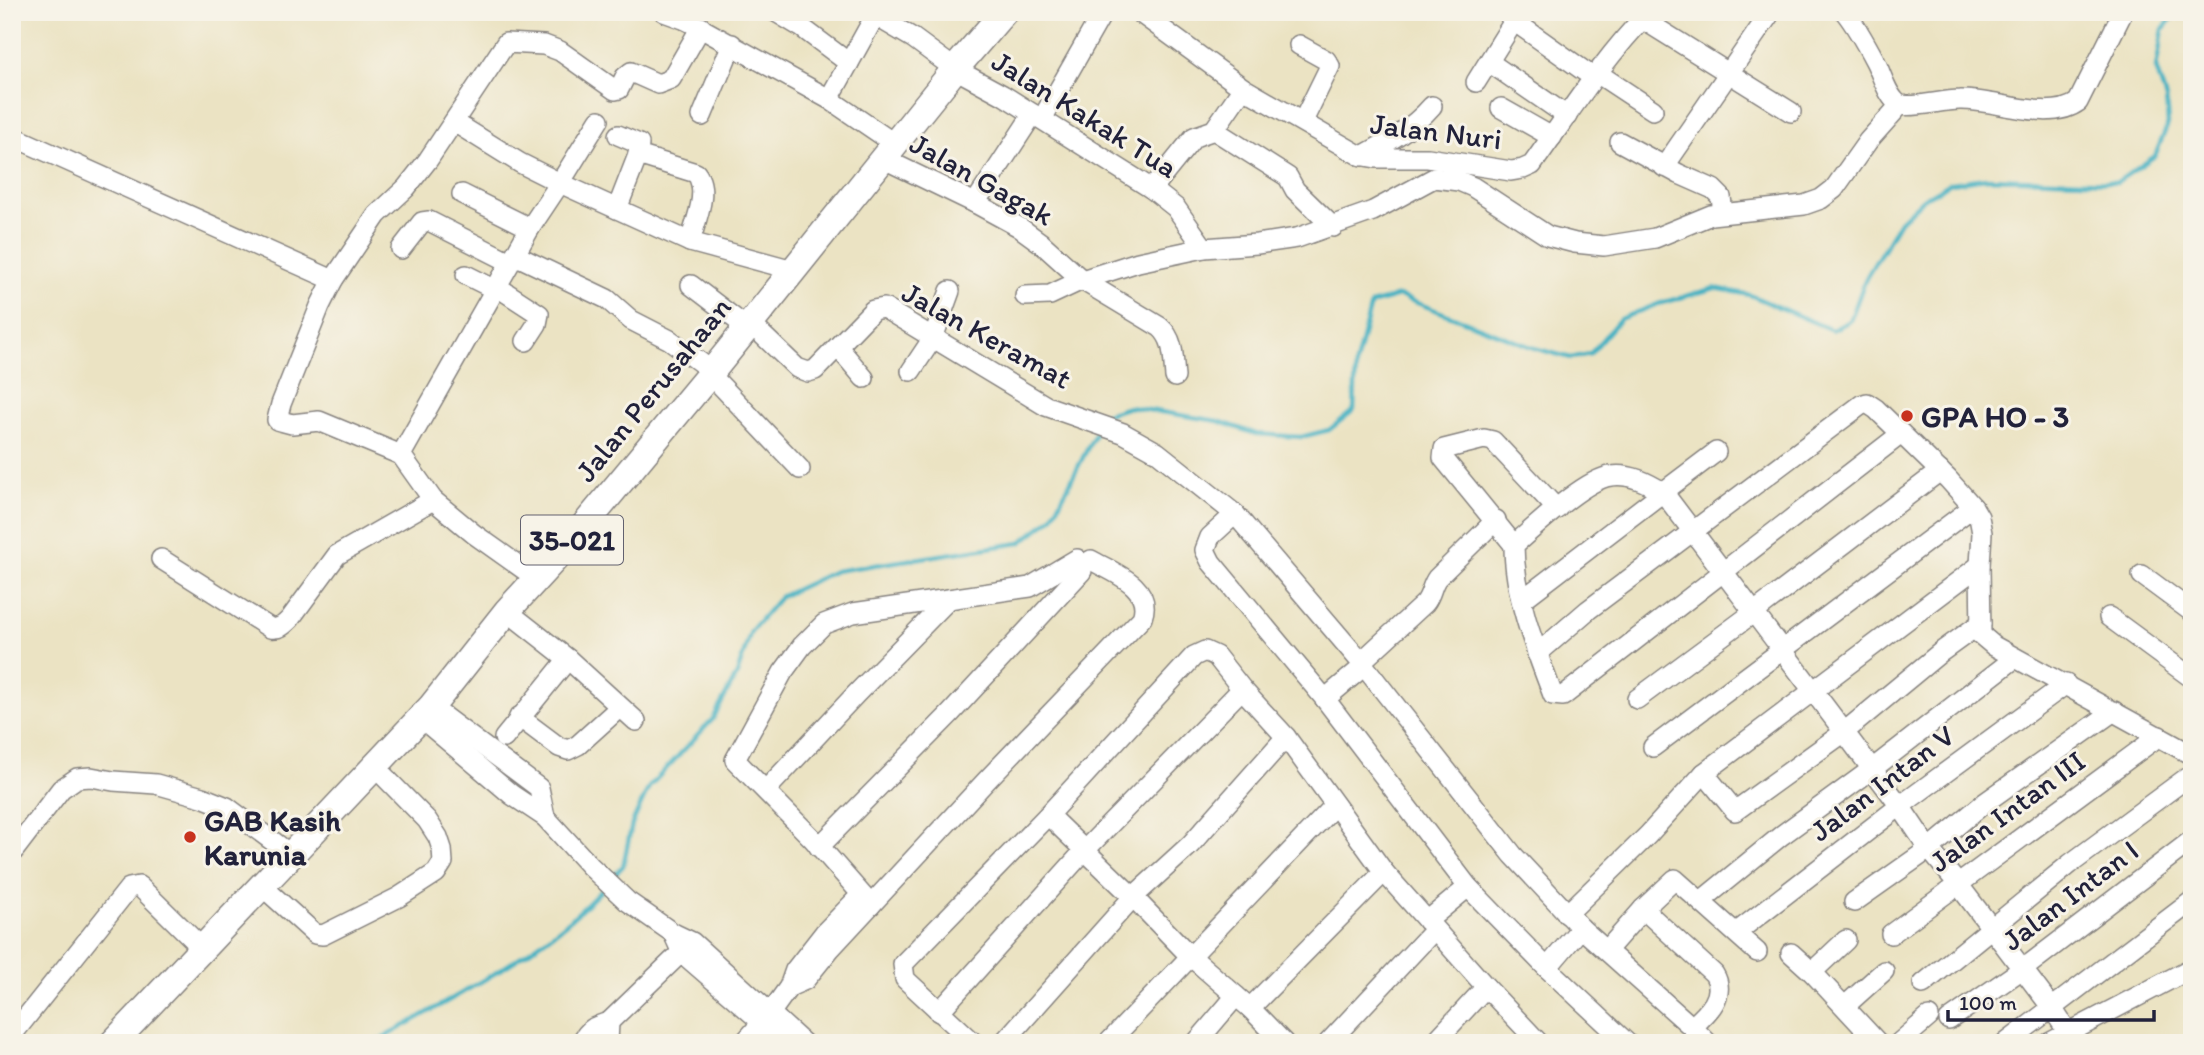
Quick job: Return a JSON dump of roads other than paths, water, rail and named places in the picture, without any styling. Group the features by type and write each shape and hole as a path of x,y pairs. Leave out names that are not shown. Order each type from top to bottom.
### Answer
{"main road":[{"name":"Jalan Perusahaan","path":"113,1043 426,713 507,611 573,539 711,372 1004,12"}],"street":[{"name":"Jalan Gagak","path":"664,12 691,18 829,99 889,152 1019,228 1041,243 1082,280 1166,332 1171,343 1175,377"},
{"path":"776,12 805,20 849,63"},
{"path":"975,203 1037,117 1103,12"},
{"name":"Jalan Nuri","path":"1139,12 1243,88 1362,156 1428,158 1459,173 1511,171 1532,165 1595,75 1645,16"},
{"path":"1664,167 1771,12"},
{"path":"1845,12 1894,101 1900,105 1959,100 1991,101 2035,110 2058,111 2078,102 2123,12"},
{"path":"829,99 872,14"},
{"name":"Jalan Kakak Tua","path":"872,14 913,38 955,69 1003,94 1152,188 1175,208 1204,248"},
{"path":"1645,16 1791,112"},
{"path":"1476,82 1511,17 1595,75 1653,110"},
{"path":"536,579 433,500 401,454 319,421 292,424 277,420 320,306 334,279 377,215 406,188 506,43 544,45 560,51 614,90 618,89 631,72 658,84 671,79 691,18"},
{"path":"702,116 732,44"},
{"path":"1299,45 1326,60 1330,66 1303,121"},
{"path":"1489,62 1567,116"},
{"path":"1152,188 1194,137 1214,130 1243,88"},
{"path":"1025,296 1050,295 1082,280 1138,262 1204,248 1283,241 1332,227 1373,211 1434,178 1459,173 1473,187 1548,236 1575,243 1604,246 1655,238 1723,209 1796,206 1821,199 1834,189 1868,141 1900,105"},
{"path":"1362,156 1400,135 1420,120 1432,106"},
{"path":"1501,108 1552,137"},
{"path":"401,454 495,287 599,120"},
{"path":"454,122 547,178 690,242 793,270"},
{"path":"1214,130 1288,177 1295,190 1332,227"},
{"path":"617,209 638,155 639,144 618,135"},
{"path":"12,136 334,279"},
{"path":"1620,142 1664,167 1713,189 1721,197 1723,209"},
{"path":"638,155 696,173 702,180 702,192 690,242"},
{"path":"462,194 530,228"},
{"path":"401,249 420,225 429,221 607,299 631,320 670,340 711,372 800,469"},
{"path":"466,275 495,287 539,314 537,324 526,341"},
{"path":"691,285 748,325"},
{"path":"911,371 933,338 950,291"},
{"name":"Jalan Keramat","path":"748,325 803,372 815,370 873,310 880,307 1046,406 1123,433 1157,453 1235,514 1362,664 1513,855 1574,921 1708,1043"},
{"path":"838,347 864,378"},
{"path":"1537,654 1588,610 1867,403 1940,471 1979,517 1982,533 1981,635 1994,646 2192,755"},
{"path":"1557,509 1493,440 1484,439 1444,449 1443,458 1514,545 1522,600 1537,654 1553,695 1563,696 1901,434"},
{"path":"1522,600 1716,452"},
{"path":"1637,699 1940,471"},
{"path":"1514,545 1592,482 1611,475 1633,478 1663,492 1900,806 1929,849 2052,1008 2071,1038"},
{"path":"161,559 225,601 276,629 290,619 337,555 433,500"},
{"path":"1653,747 1973,507"},
{"path":"1235,514 1209,537 1205,550 1207,555 1325,699 1468,887 1547,968 1627,1043"},
{"path":"1325,699 1425,603 1432,595 1433,584 1437,578 1496,520"},
{"path":"819,847 950,714 1083,563"},
{"path":"758,1028 789,986 806,980 821,950 866,900 1142,618 1144,604 1137,587 1083,563 1030,587 853,613 824,624 802,646 783,672 735,760 766,790 866,900"},
{"path":"1547,968 1574,921 1704,773 1980,565"},
{"path":"2142,575 2192,612"},
{"path":"766,790 949,599"},
{"path":"507,611 568,659 636,721"},
{"path":"2109,617 2191,676"},
{"path":"1704,773 1735,811 1843,733 1941,652 1981,623"},
{"path":"974,1043 905,979 903,964 1048,815 1198,653 1205,651 1216,656 1286,737 1384,872 1539,1043"},
{"path":"1702,901 1782,835 1871,770 2015,657"},
{"path":"504,738 568,659"},
{"name":"Jalan Intan V","path":"1737,932 1900,806 2066,684"},
{"path":"939,1012 1084,850 1242,689"},
{"path":"519,717 559,747 568,750 578,746 619,708"},
{"path":"1854,902 1929,849 1983,804 2114,711"},
{"path":"426,713 475,752 512,795 545,817 627,901 673,933 758,1028 781,1043"},
{"name":"Jalan Intan III","path":"1891,934 2159,736"},
{"path":"1003,1043 1133,897 1190,845 1286,737"},
{"path":"262,886 315,934 323,935 399,897 436,873 443,862 438,836 427,820 374,766"},
{"path":"1923,984 2070,864 2192,774"},
{"path":"12,853 61,789 77,778 91,777 156,784 202,797 227,807 290,854"},
{"path":"1108,1043 1189,955 1335,805"},
{"path":"1048,815 1189,955 1243,1002 1284,1043"},
{"name":"Jalan Intan I","path":"1949,1020 2022,970 2192,839"},
{"path":"1196,1043 1384,872"},
{"path":"1606,950 1675,879 1757,952"},
{"path":"12,1035 133,886 139,886 202,948"},
{"path":"1328,1043 1468,887"},
{"path":"2006,1043 2192,901"},
{"path":"1643,909 1714,974 1718,981 1719,995 1712,1007 1692,1027"},
{"path":"1812,972 1846,940"},
{"path":"582,1043 586,1032 609,1022 687,947"},
{"path":"1791,953 1878,1043"},
{"path":"2049,1043 2071,1038 2192,968"},
{"path":"1845,1006 1884,971"},
{"path":"1434,1043 1486,987"},
{"path":"1899,1043 1929,1017"},
{"path":"608,1043 609,1022"},
{"path":"758,1028 803,1043"}],"waterway":[{"path":"1102,421 1104,415 1129,407 1218,421 1256,434 1301,437 1329,430 1354,410 1356,363 1371,304 1399,296 1534,348 1571,358 1590,354 1620,319 1658,304 1715,288 1750,295 1832,330 1850,321 1866,278 1900,221 1923,199 1951,183 1986,178 2117,182 2155,156 2168,124 2166,99 2156,68 2163,29 2177,12"},
{"path":"612,877 623,866 632,824 649,787 713,719 737,674 751,631 780,597 835,571 1020,543 1052,518 1098,428"},
{"path":"374,1043 526,953 581,911 604,887"}],"place":[{"name":"GPA HO - 3","path":"1907,416"},
{"name":"GAB Kasih Karunia","path":"190,837"}]}
